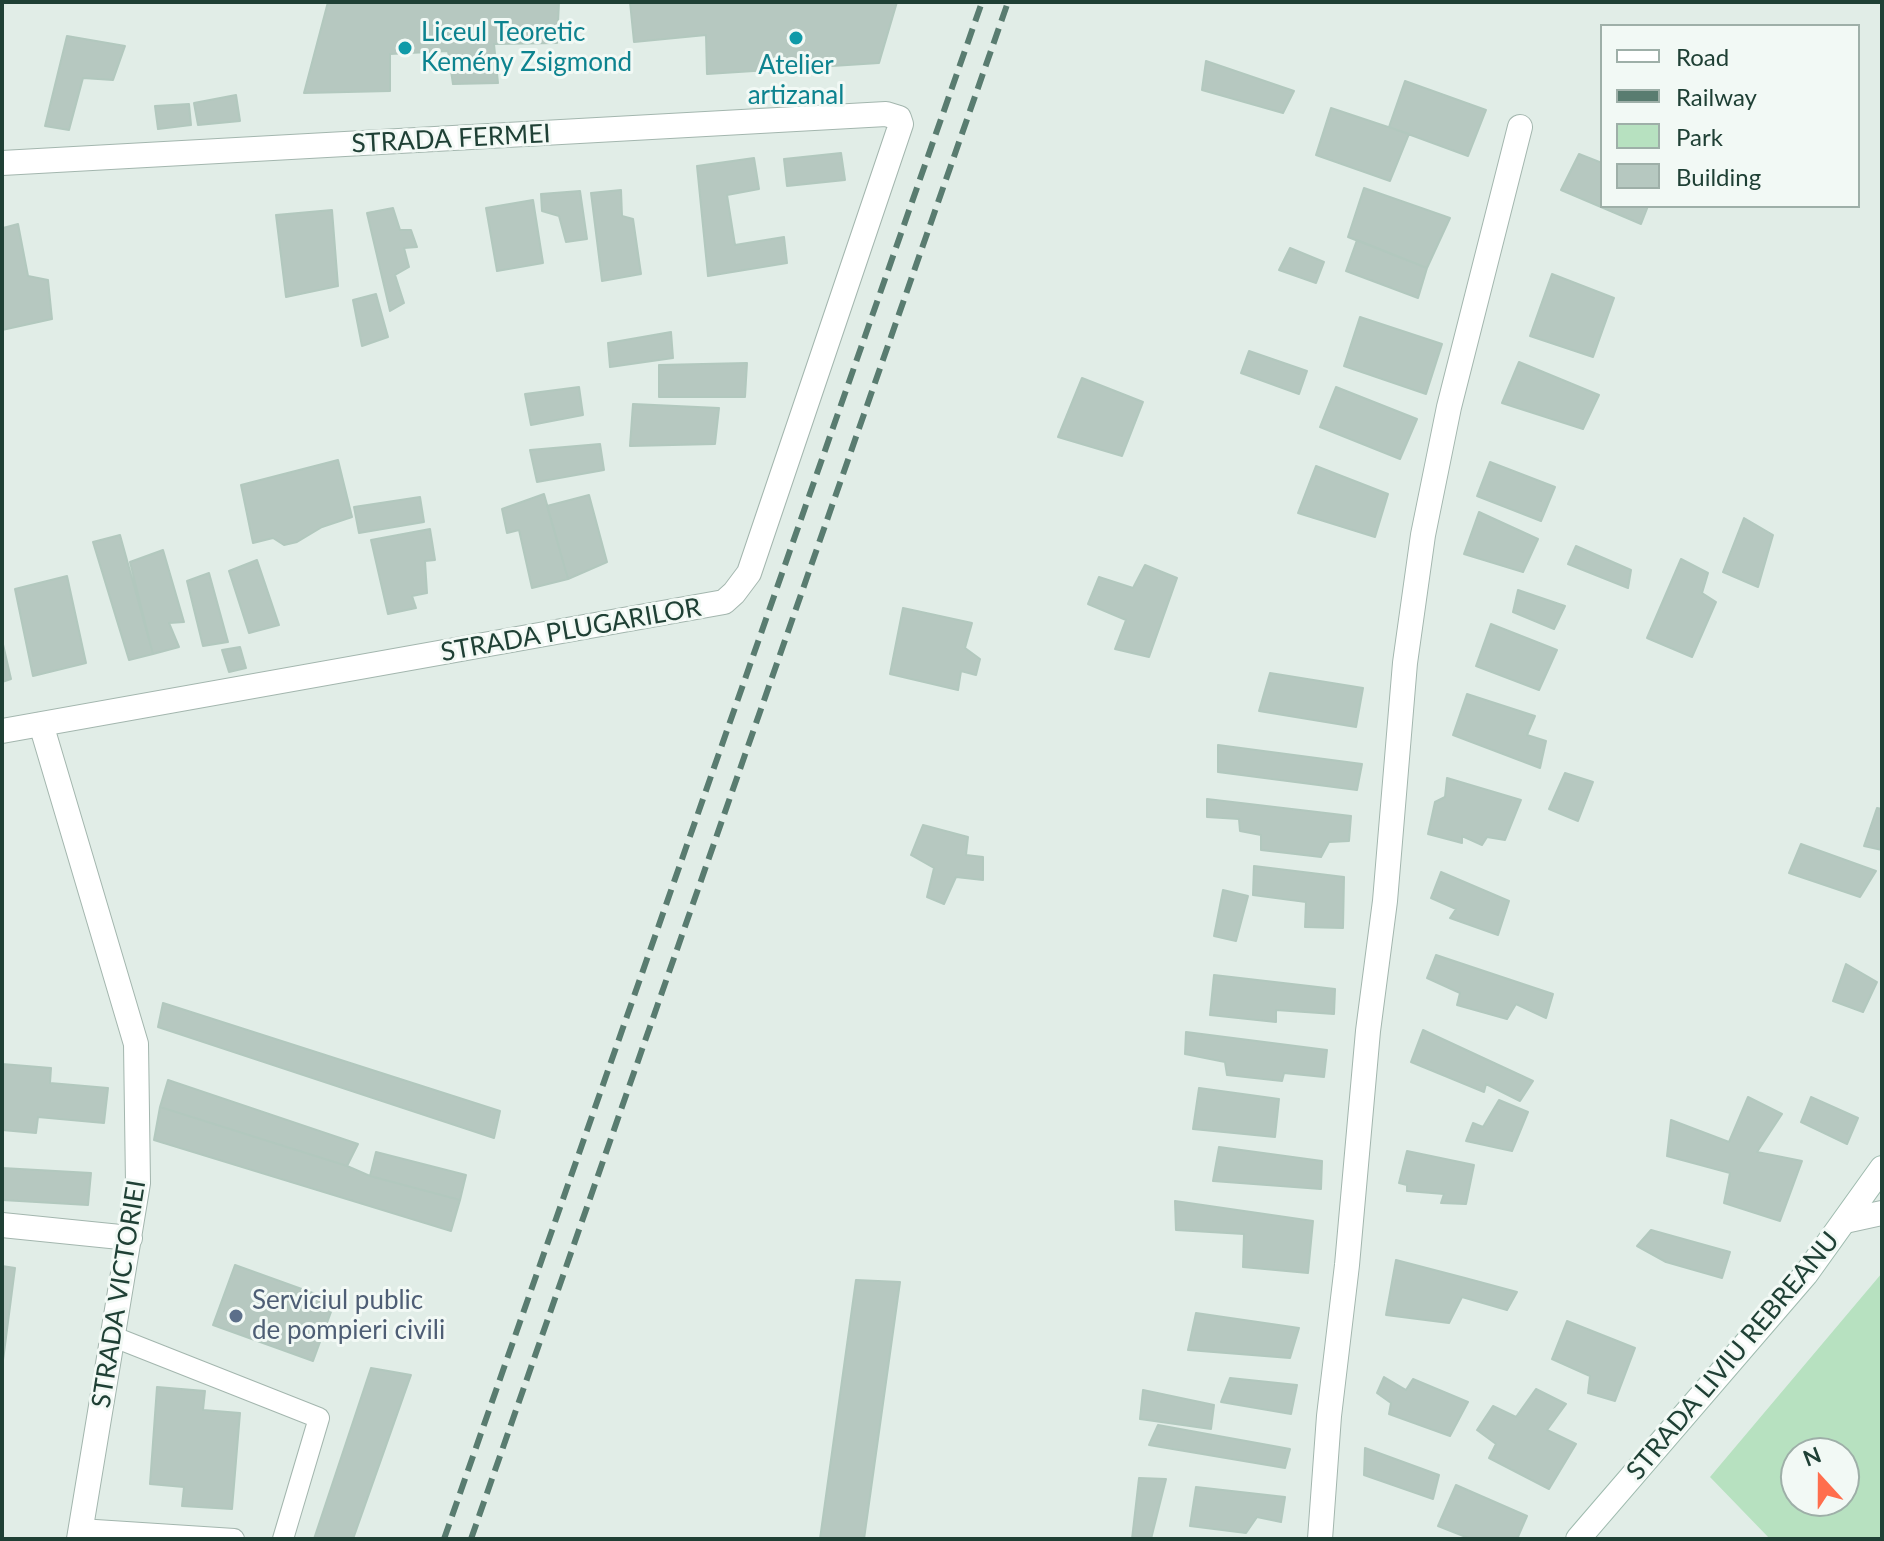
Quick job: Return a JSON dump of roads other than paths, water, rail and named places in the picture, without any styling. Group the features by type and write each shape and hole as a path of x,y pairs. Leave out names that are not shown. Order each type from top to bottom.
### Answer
{"street":[{"name":"STRADA FERMEI","path":"2,163 886,114 899,118"},
{"name":"STRADA PLUGARILOR","path":"2,731 724,602 749,573 899,130 899,118"},
{"path":"1320,1539 1329,1416 1347,1265 1368,1031 1385,901 1405,663 1417,577 1449,407 1520,127"},
{"name":"STRADA VICTORIEI","path":"41,724 136,1044 138,1183 80,1534"},
{"name":"STRADA LIVIU REBREANU","path":"1578,1539 1806,1274 1882,1168"},
{"path":"1845,1221 1882,1213"},
{"path":"2,1225 130,1238"}],"lane":[{"path":"114,1337 319,1418 283,1539"},
{"path":"80,1534 234,1539"}],"railway":[{"path":"444,1539 982,2"},
{"path":"471,1539 1008,2"}],"place":[{"name":"Atelier artizanal","path":"796,38"},
{"name":"Liceul Teoretic Kemény Zsigmond","path":"405,48"},
{"name":"Serviciul public de pompieri civili","path":"236,1316"}]}
